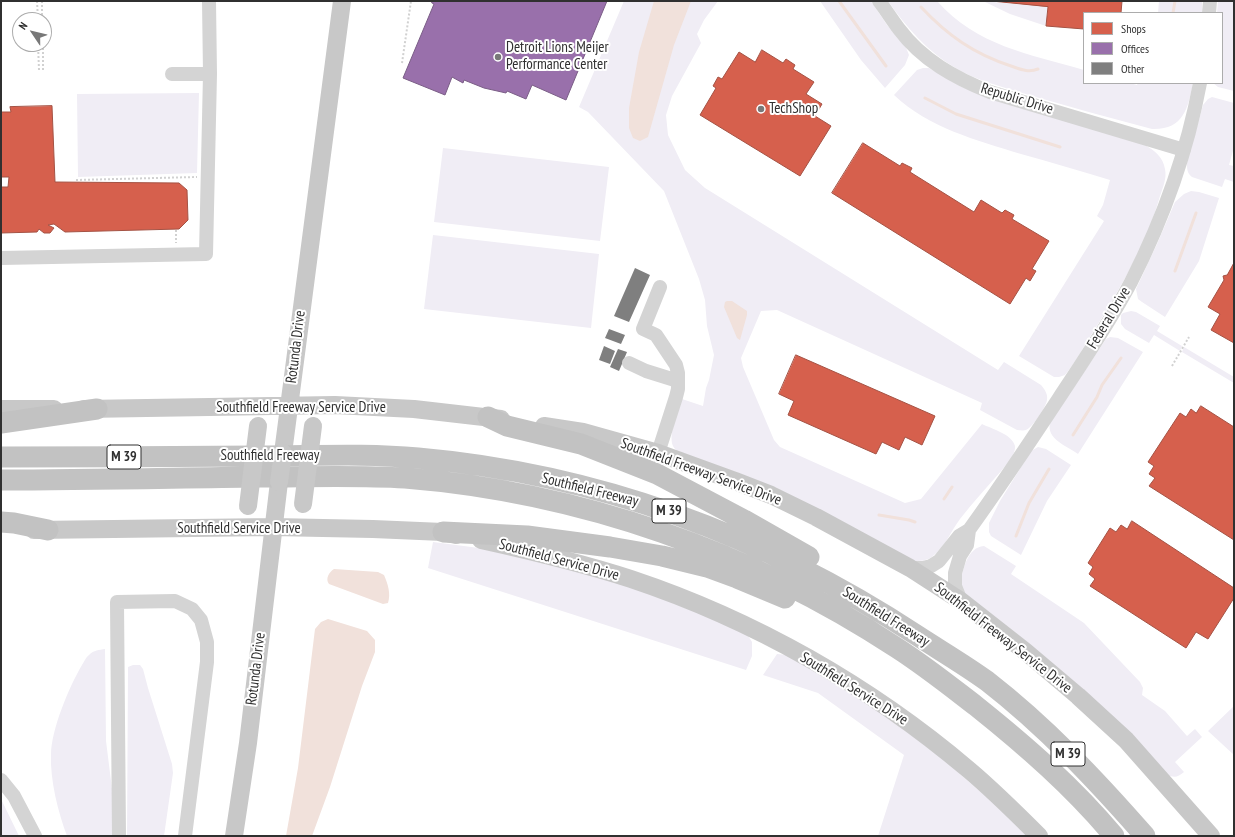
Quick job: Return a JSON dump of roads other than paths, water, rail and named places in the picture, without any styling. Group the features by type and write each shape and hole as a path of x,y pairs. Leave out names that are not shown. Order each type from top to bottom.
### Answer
{"highway":[{"path":"1,423 96,410"},
{"path":"488,417 507,426 581,444 645,469 690,491 895,607 930,631 984,679"},
{"name":"Southfield Freeway","path":"1,457 386,456 419,458 483,466 583,486 638,501 674,513 763,549 813,574 878,609 984,679 1026,714 1074,759 1112,798 1144,836"},
{"name":"Southfield Freeway","path":"1,480 377,477 442,482 525,495 633,522 666,533 753,567 848,617 900,649 1001,726 1040,758 1082,800 1114,836"},
{"path":"1,522 48,530"},
{"path":"443,532 528,536 561,540 662,556 706,568 759,587 802,606 853,634 909,668 941,680"},
{"path":"1040,758 1059,792 1100,836"}],"main road":[{"name":"Rotunda Drive","path":"234,836 248,743 275,509 342,1"},
{"name":"Southfield Freeway Service Drive","path":"1,409 96,410 239,407 288,414 335,405 414,409 488,417 583,432 658,453 771,495 816,517 910,568 961,601 1026,652 1126,740 1211,836"},
{"path":"327,528 313,521 306,514 303,504 313,426 325,410 335,405"},
{"path":"223,528 235,523 243,516 248,506 258,426 253,414 239,407"},
{"name":"Southfield Service Drive","path":"1,531 273,527 443,532 545,554 631,579 703,606 768,636 860,690 907,722 974,774 1003,800 1039,836"}],"street":[{"path":"1,258 206,254 210,74 209,1"},
{"name":"Republic Drive","path":"880,1 898,29 919,51 946,72 967,83 990,92 1184,150"},
{"path":"1209,12 1210,1"},
{"path":"172,74 210,74"},
{"name":"Federal Drive","path":"910,568 923,568 931,566 939,561 959,536 969,530 1017,462 1117,307 1146,250 1161,216 1184,150 1200,84"},
{"path":"658,453 676,397 678,381 676,365 656,334 644,328 660,287"},
{"path":"629,363 646,371 678,381"},
{"name":"Federal Drive","path":"961,601 955,586 955,573 960,556 967,545 969,530"},
{"path":"120,836 117,602 175,601 192,609 200,620 207,642 206,662 185,836"},
{"path":"1,780 14,796 36,836"}],"waterway":[{"path":"839,1 886,66"},
{"path":"1173,12 1175,1"},
{"path":"921,7 951,35 985,56 1027,71 1038,69"},
{"path":"925,98 956,114 1060,147"},
{"path":"1175,271 1196,213"},
{"path":"1073,435 1097,397 1102,385 1121,358"},
{"path":"1016,536 1029,503 1049,469"},
{"path":"944,499 952,487"},
{"path":"879,515 915,522"}],"place":[{"name":"Detroit Lions Meijer Performance Center","path":"498,57"},
{"name":"TechShop","path":"761,109"}]}
